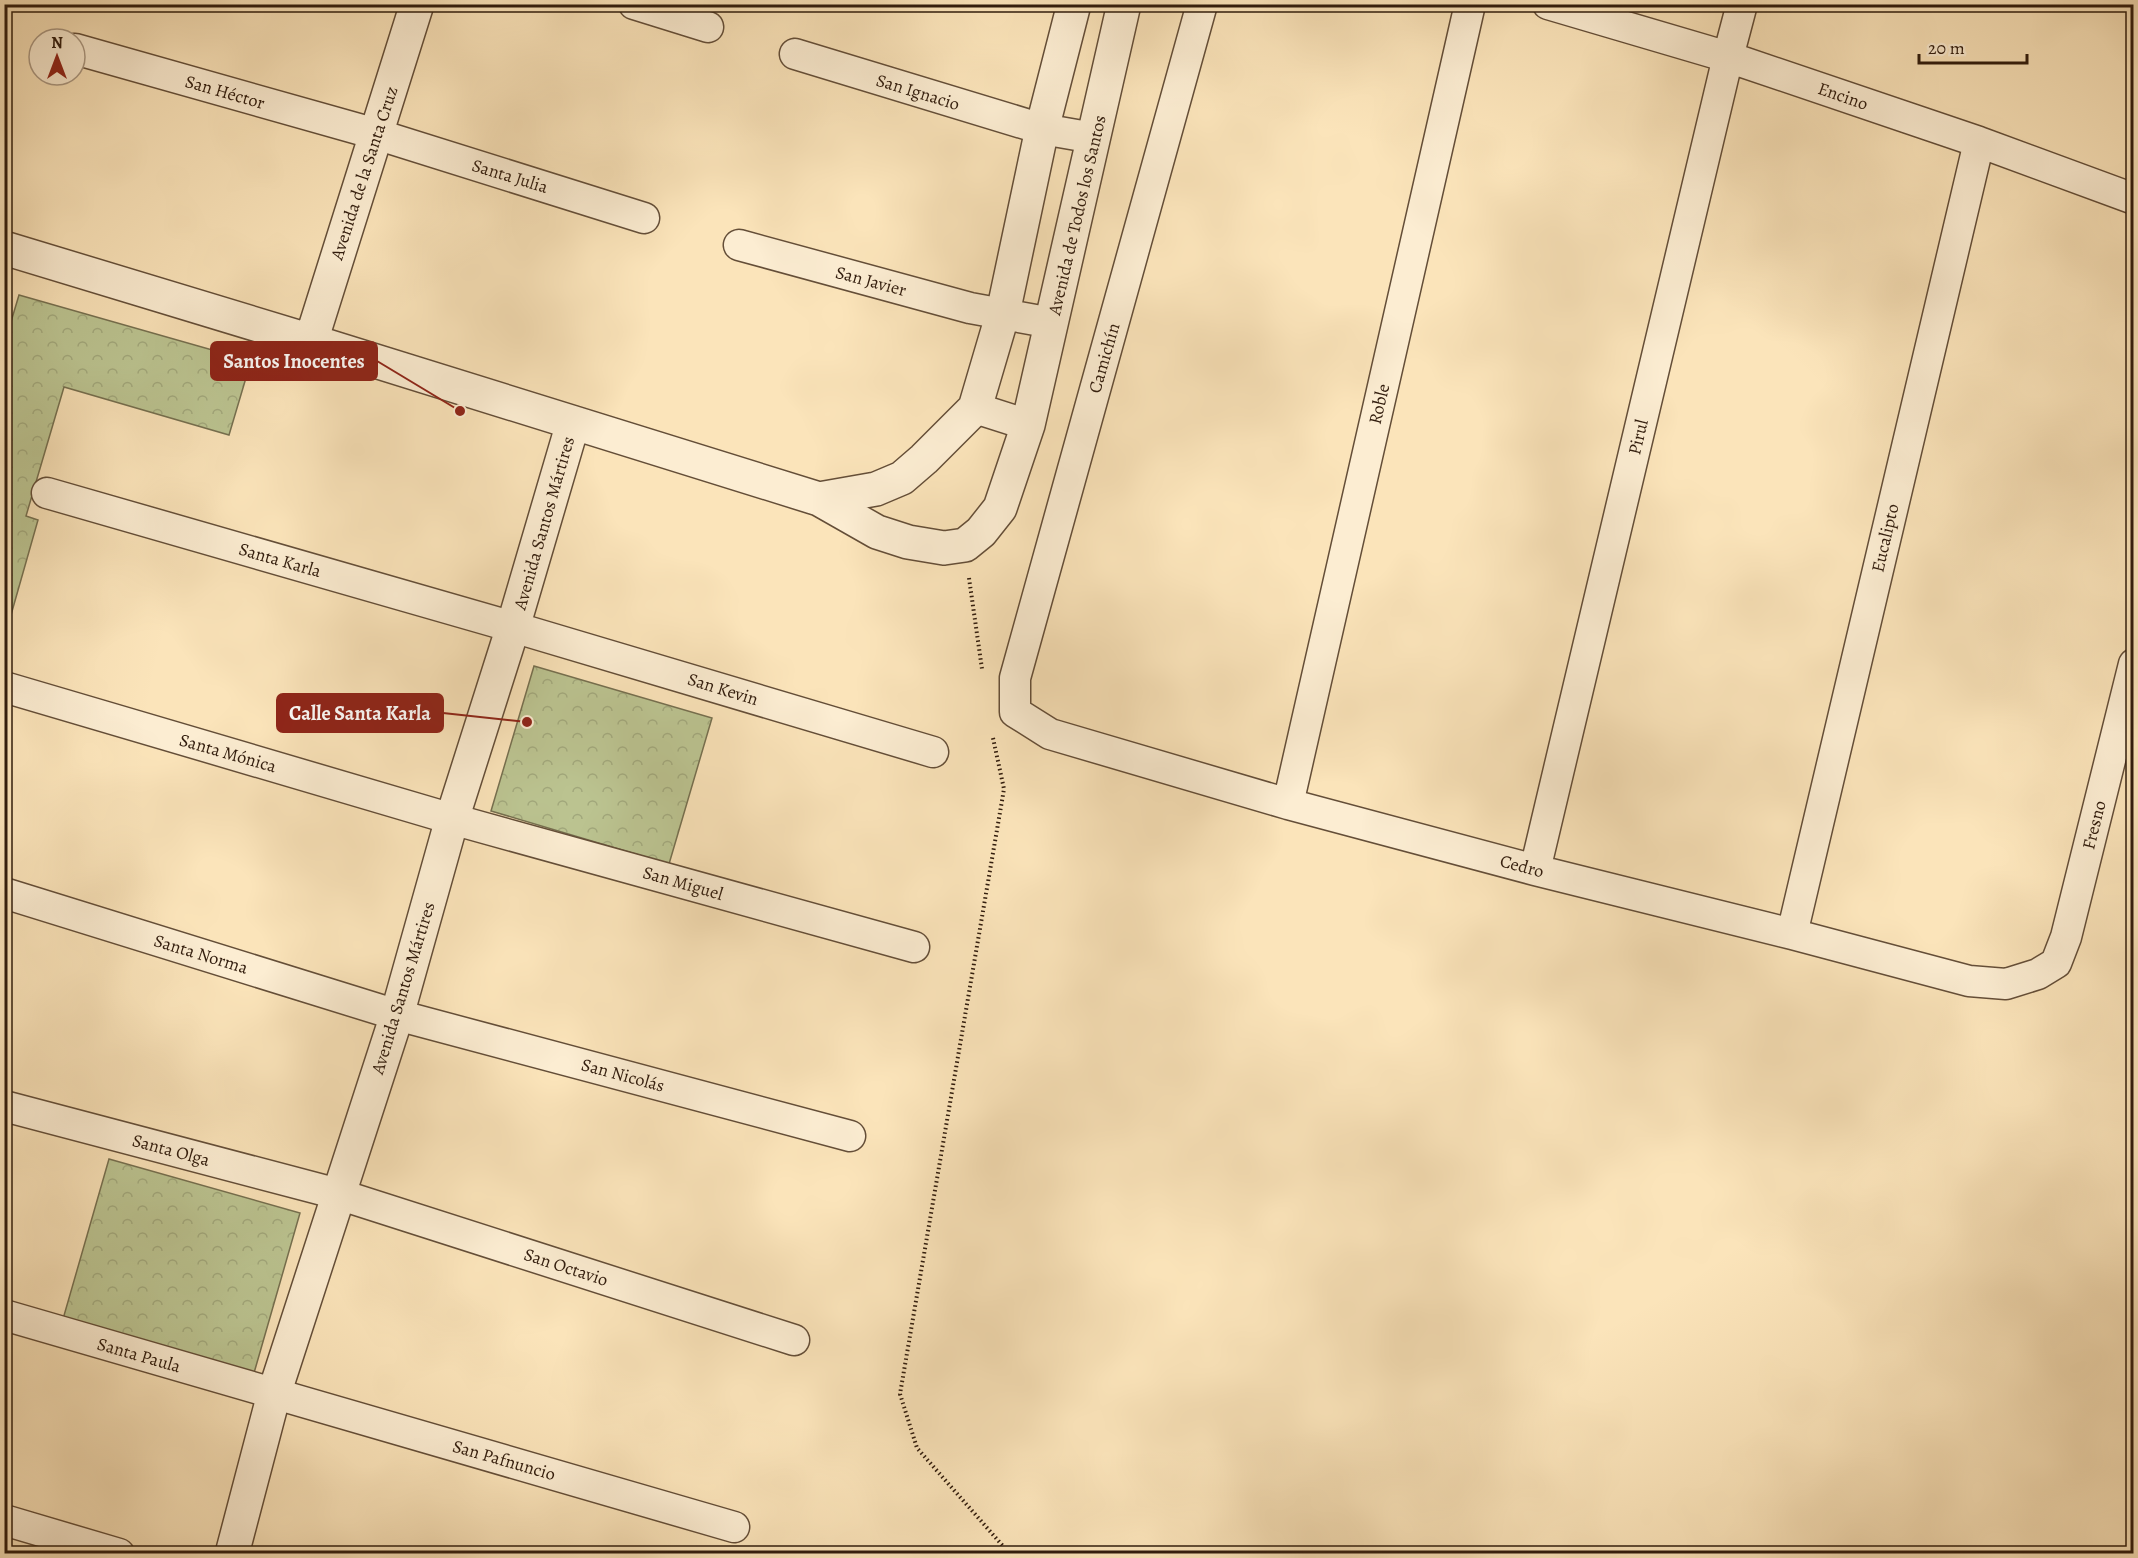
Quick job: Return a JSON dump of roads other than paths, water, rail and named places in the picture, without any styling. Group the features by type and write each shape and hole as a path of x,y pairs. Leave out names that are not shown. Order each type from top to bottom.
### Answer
{"street":[{"name":"Avenida de la Santa Cruz","path":"311,341 417,4"},
{"path":"634,4 708,27"},
{"path":"4,248 819,499 876,489 902,478 975,408 1003,313 1042,129 1074,4"},
{"name":"Avenida de Todos los Santos","path":"819,499 877,532 908,542 944,548 965,545 981,532 1000,508 1028,425 1124,4"},
{"name":"Camichín","path":"1015,712 1015,678 1202,4"},
{"name":"Roble","path":"1288,804 1470,4"},
{"name":"Encino","path":"1548,4 1728,57 1979,142 2133,199"},
{"name":"Pirul","path":"1535,870 1742,4"},
{"name":"San Héctor","path":"87,52 376,134"},
{"name":"San Ignacio","path":"795,54 1042,129 1094,138"},
{"name":"Santa Julia","path":"376,134 644,218"},
{"name":"Eucalipto","path":"1792,933 1979,142"},
{"name":"San Javier","path":"739,245 970,309 1052,323"},
{"path":"975,408 1028,425"},
{"name":"Avenida Santos Mártires","path":"232,1554 274,1394 397,1015 453,819 573,423"},
{"name":"Santa Karla","path":"47,493 513,627"},
{"name":"San Kevin","path":"513,627 933,752"},
{"name":"Fresno","path":"2037,974 2056,963 2066,936 2133,664"},
{"name":"Santa Mónica","path":"4,687 453,819"},
{"name":"Cedro","path":"1015,712 1050,734 1288,804 1535,870 1792,933 1969,981 2006,984 2037,974"},
{"name":"San Miguel","path":"453,819 914,947"},
{"name":"Santa Norma","path":"4,893 397,1015"},
{"name":"San Nicolás","path":"397,1015 850,1136"},
{"name":"Santa Olga","path":"4,1106 338,1194"},
{"name":"San Octavio","path":"338,1194 794,1340"},
{"name":"Santa Paula","path":"4,1315 274,1394"},
{"name":"San Pafnuncio","path":"274,1394 734,1527"},
{"path":"4,1520 119,1554"}],"place":[{"name":"Santos Inocentes","path":"460,411"},
{"name":"Calle Santa Karla","path":"527,722"}]}
